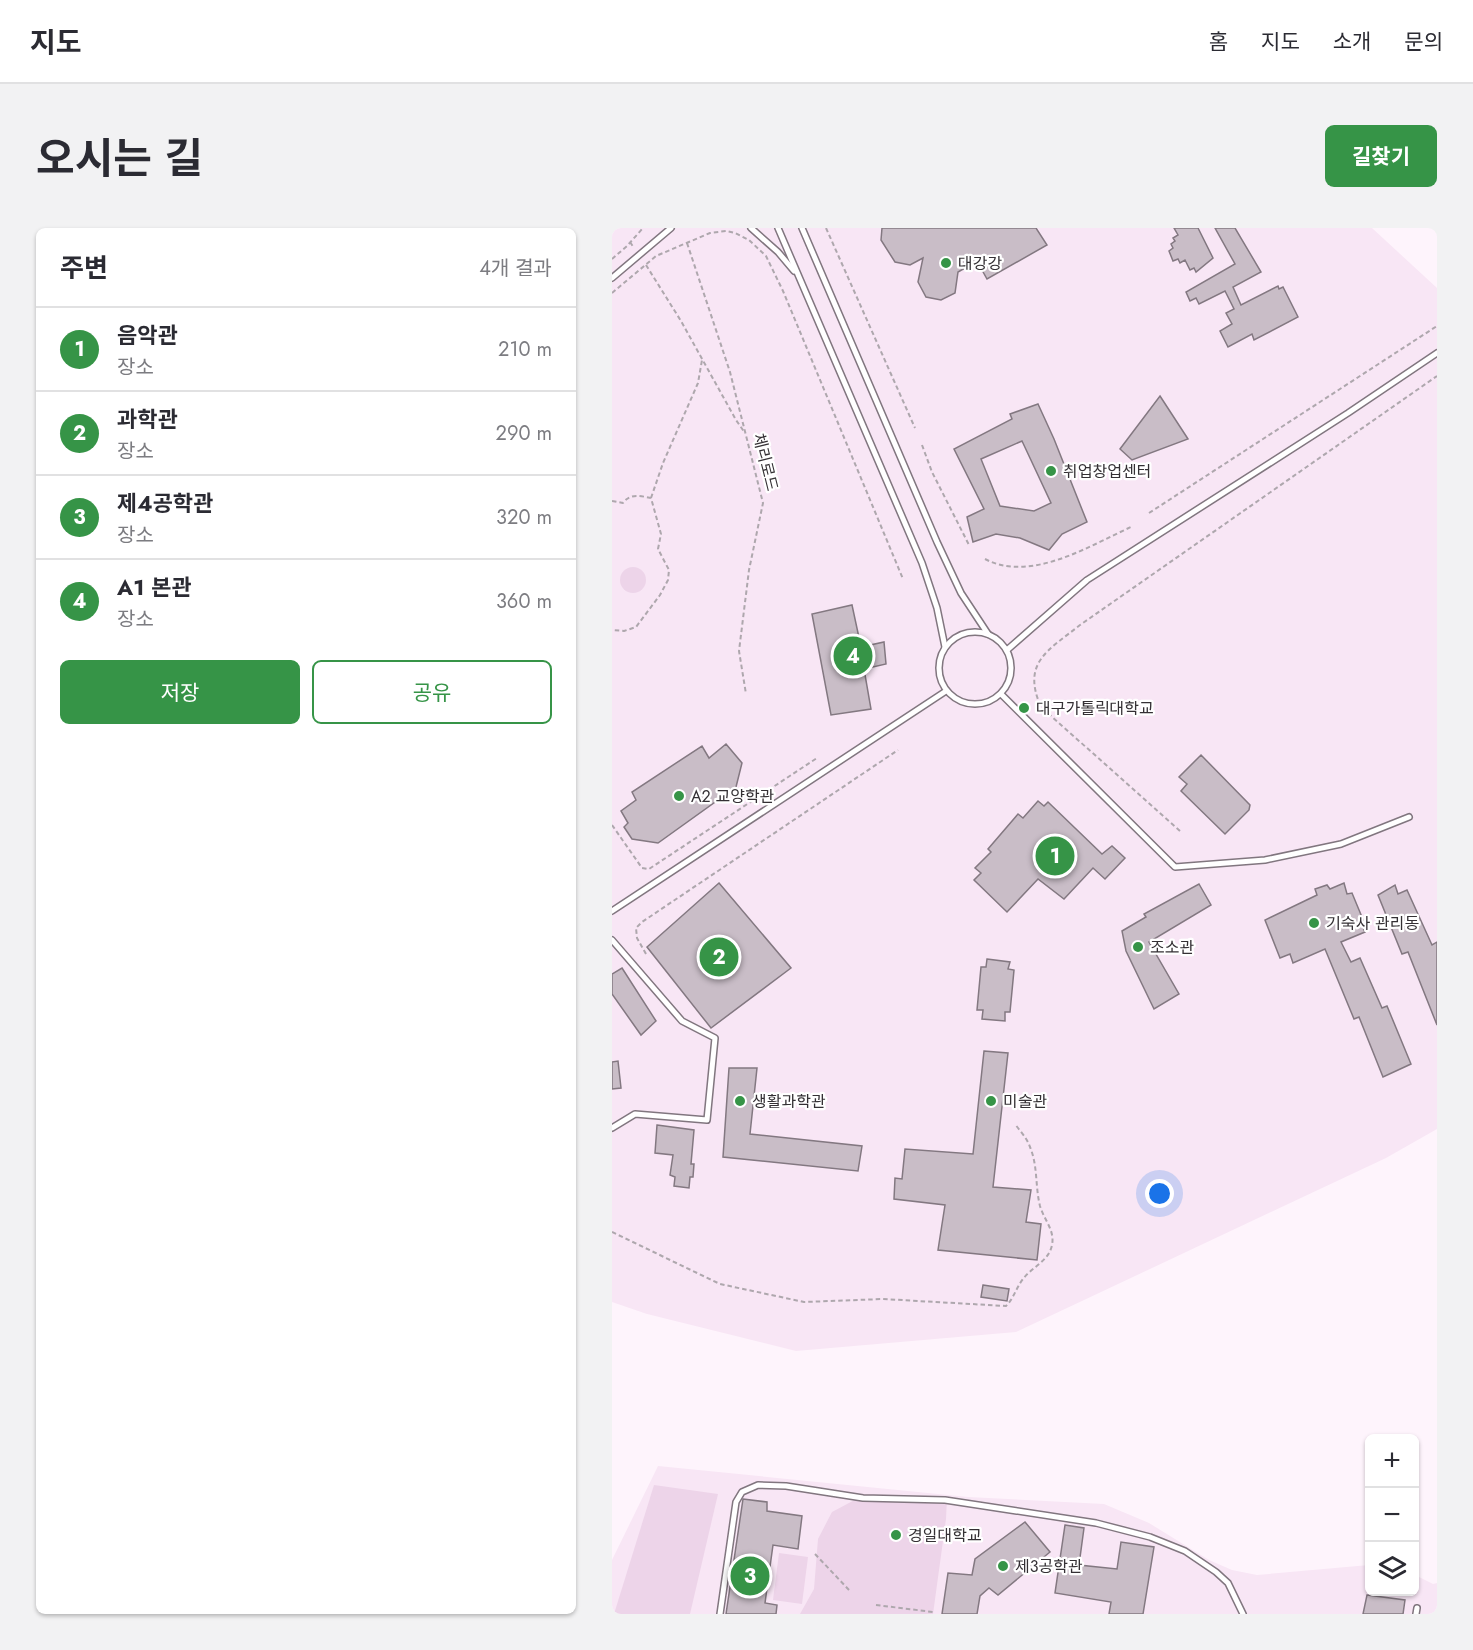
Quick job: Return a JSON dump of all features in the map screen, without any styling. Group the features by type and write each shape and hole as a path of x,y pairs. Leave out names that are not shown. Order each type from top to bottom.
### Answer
{"lane":[{"path":"612,278 671,228"},
{"path":"751,228 778,252 799,277"},
{"path":"778,228 922,563 937,608 945,647"},
{"path":"801,228 937,542 961,593 988,634"},
{"path":"1007,650 1088,580 1437,353"},
{"path":"976,631 988,634 999,640 1007,650 1011,660 1011,675 1000,694 987,703 976,705 965,703 946,691 938,669 940,657 945,647 954,638 976,631"},
{"path":"612,911 946,691"},
{"path":"1000,694 1175,867 1265,860 1330,846 1409,817"},
{"path":"612,940 682,1021 715,1038 707,1120 635,1114 612,1128"},
{"path":"720,1614 736,1502 742,1492 758,1485 786,1486 863,1498 945,1500 1096,1524 1150,1537 1185,1551 1216,1572 1228,1583 1243,1614"}],"path":[{"path":"612,259 643,228"},
{"path":"826,228 915,428"},
{"path":"612,293 656,256 710,233 735,232 749,240 766,256 783,291 903,579"},
{"name":"체리로드","path":"687,243 730,372 763,503 749,570 739,651 746,694"},
{"path":"645,264 747,435"},
{"path":"1149,513 1437,326"},
{"path":"612,630 624,631 636,627 660,595 668,580 669,570 658,549 661,534 651,498 663,463 698,383 702,359"},
{"path":"1180,831 1041,707 1034,691 1035,666 1043,655 1080,625 1437,376"},
{"path":"922,445 932,472 969,545"},
{"path":"612,501 623,503 625,499 638,495 651,498"},
{"path":"985,559 997,565 1015,568 1040,564 1067,555 1131,527"},
{"path":"646,954 637,938 636,928 642,922 898,750"},
{"path":"612,825 642,868 649,869 817,758"},
{"path":"612,1232 720,1284 804,1302 883,1299 1006,1306 1013,1299 1020,1282 1049,1254 1052,1243 1052,1231 1041,1206 1030,1144 1015,1124"},
{"path":"815,1554 850,1591"},
{"path":"876,1605 933,1612"}],"shaded area":[{"name":"대구가톨릭대학교","path":"612,228 1372,228 1437,288 1437,1129 1386,1158 1016,1332 796,1351 647,1314 612,1302"},
{"path":"633,567 642,571 646,580 642,589 633,593 624,589 620,580 624,571"},
{"name":"경일대학교","path":"658,1466 968,1497 1104,1504 1149,1523 1209,1560 1232,1570 1257,1575 1365,1565 1365,1596 1419,1596 1419,1577 1433,1584 1437,1583 1437,1614 612,1614 612,1560"},
{"path":"654,1485 718,1494 690,1614 614,1614"},
{"path":"864,1495 947,1498 933,1614 800,1614 814,1589 818,1539 832,1512"},
{"path":"779,1553 808,1557 802,1604 773,1600"}],"building":[{"name":"대강강","path":"882,228 1036,228 1047,245 987,279 977,261 958,272 955,293 941,300 926,297 918,282 923,258 910,265 895,262 881,240"},
{"path":"1174,228 1198,228 1213,258 1196,272 1194,268 1190,270 1185,260 1180,263 1178,259 1173,261 1169,251 1173,248 1171,244 1175,241 1173,238 1178,235"},
{"path":"1215,228 1235,228 1261,272 1233,287 1241,305 1278,286 1279,289 1283,287 1298,317 1254,340 1252,334 1228,347 1220,331 1232,324 1226,313 1234,309 1225,291 1199,304 1196,298 1190,301 1186,292 1235,264"},
{"path":"1160,396 1188,439 1132,460 1120,449"},
{"name":"취업창업센터","path":"1038,404 1087,522 1062,534 1049,550 1020,538 996,534 973,542 967,517 984,509 954,449 1012,419 1010,414","holes":["1022,441 1051,503 1034,511 1000,506 981,459"]},
{"path":"852,605 861,647 884,642 886,664 864,669 871,709 831,715 812,614"},
{"name":"A2 교양학관","path":"726,744 742,763 736,787 658,843 632,839 624,827 628,823 621,811 636,800 632,792 702,746 709,758"},
{"path":"1201,755 1250,805 1249,810 1225,834 1181,791 1187,784 1179,777"},
{"path":"1038,801 1044,806 1048,802 1102,854 1112,846 1125,858 1105,879 1093,868 1064,899 1038,879 1007,912 974,880 981,873 975,868 991,852 988,849 1018,814 1023,818"},
{"path":"719,883 791,968 711,1028 647,947"},
{"path":"1344,883 1347,894 1352,893 1364,922 1361,924 1365,932 1341,942 1351,962 1360,958 1382,1008 1387,1006 1411,1064 1383,1077 1359,1017 1354,1019 1325,949 1293,963 1290,954 1280,958 1265,920 1317,895 1315,889 1327,885 1330,889"},
{"name":"조소관","path":"1199,884 1211,905 1149,942 1179,994 1154,1009 1126,951 1122,931 1146,917 1144,914"},
{"path":"1395,885 1398,894 1407,890 1432,945 1437,942 1437,1025 1408,952 1402,954 1378,895"},
{"path":"987,959 1010,962 1008,969 1014,970 1010,1012 1005,1012 1005,1021 982,1019 983,1010 977,1010 981,967 986,967"},
{"path":"622,968 656,1021 641,1035 612,994 612,974"},
{"path":"984,1051 1008,1053 993,1187 1031,1190 1026,1222 1041,1224 1037,1260 938,1250 945,1205 894,1199 895,1178 902,1179 905,1149 973,1154"},
{"path":"618,1061 621,1088 612,1089 612,1062"},
{"name":"생활과학관","path":"729,1068 757,1068 750,1134 862,1146 858,1171 723,1157"},
{"path":"657,1125 694,1130 691,1164 694,1164 693,1177 690,1177 689,1188 674,1186 675,1177 670,1175 673,1155 655,1153"},
{"path":"983,1285 1009,1289 1007,1301 981,1297"},
{"path":"743,1499 767,1502 767,1511 802,1516 798,1549 773,1545 765,1603 777,1605 776,1614 726,1614"},
{"name":"제3공학관","path":"1025,1522 1050,1552 998,1595 989,1588 980,1596 977,1614 942,1614 948,1573 972,1575 975,1559"},
{"path":"1065,1525 1084,1528 1079,1565 1117,1569 1121,1542 1154,1547 1143,1614 1109,1614 1111,1602 1055,1593"},
{"path":"1367,1596 1405,1600 1403,1614 1363,1614"}],"place":[{"name":"대강강","path":"946,263"},
{"name":"취업창업센터","path":"1051,471"},
{"name":"A1 본관","path":"853,656"},
{"name":"대구가톨릭대학교","path":"1024,708"},
{"name":"A2 교양학관","path":"679,796"},
{"name":"음악관","path":"1055,856"},
{"name":"기숙사 관리동","path":"1314,923"},
{"name":"조소관","path":"1138,947"},
{"name":"과학관","path":"719,957"},
{"name":"생활과학관","path":"740,1101"},
{"name":"미술관","path":"991,1101"},
{"name":"경일대학교","path":"896,1535"},
{"name":"제3공학관","path":"1003,1566"},
{"name":"제4공학관","path":"750,1576"}]}
